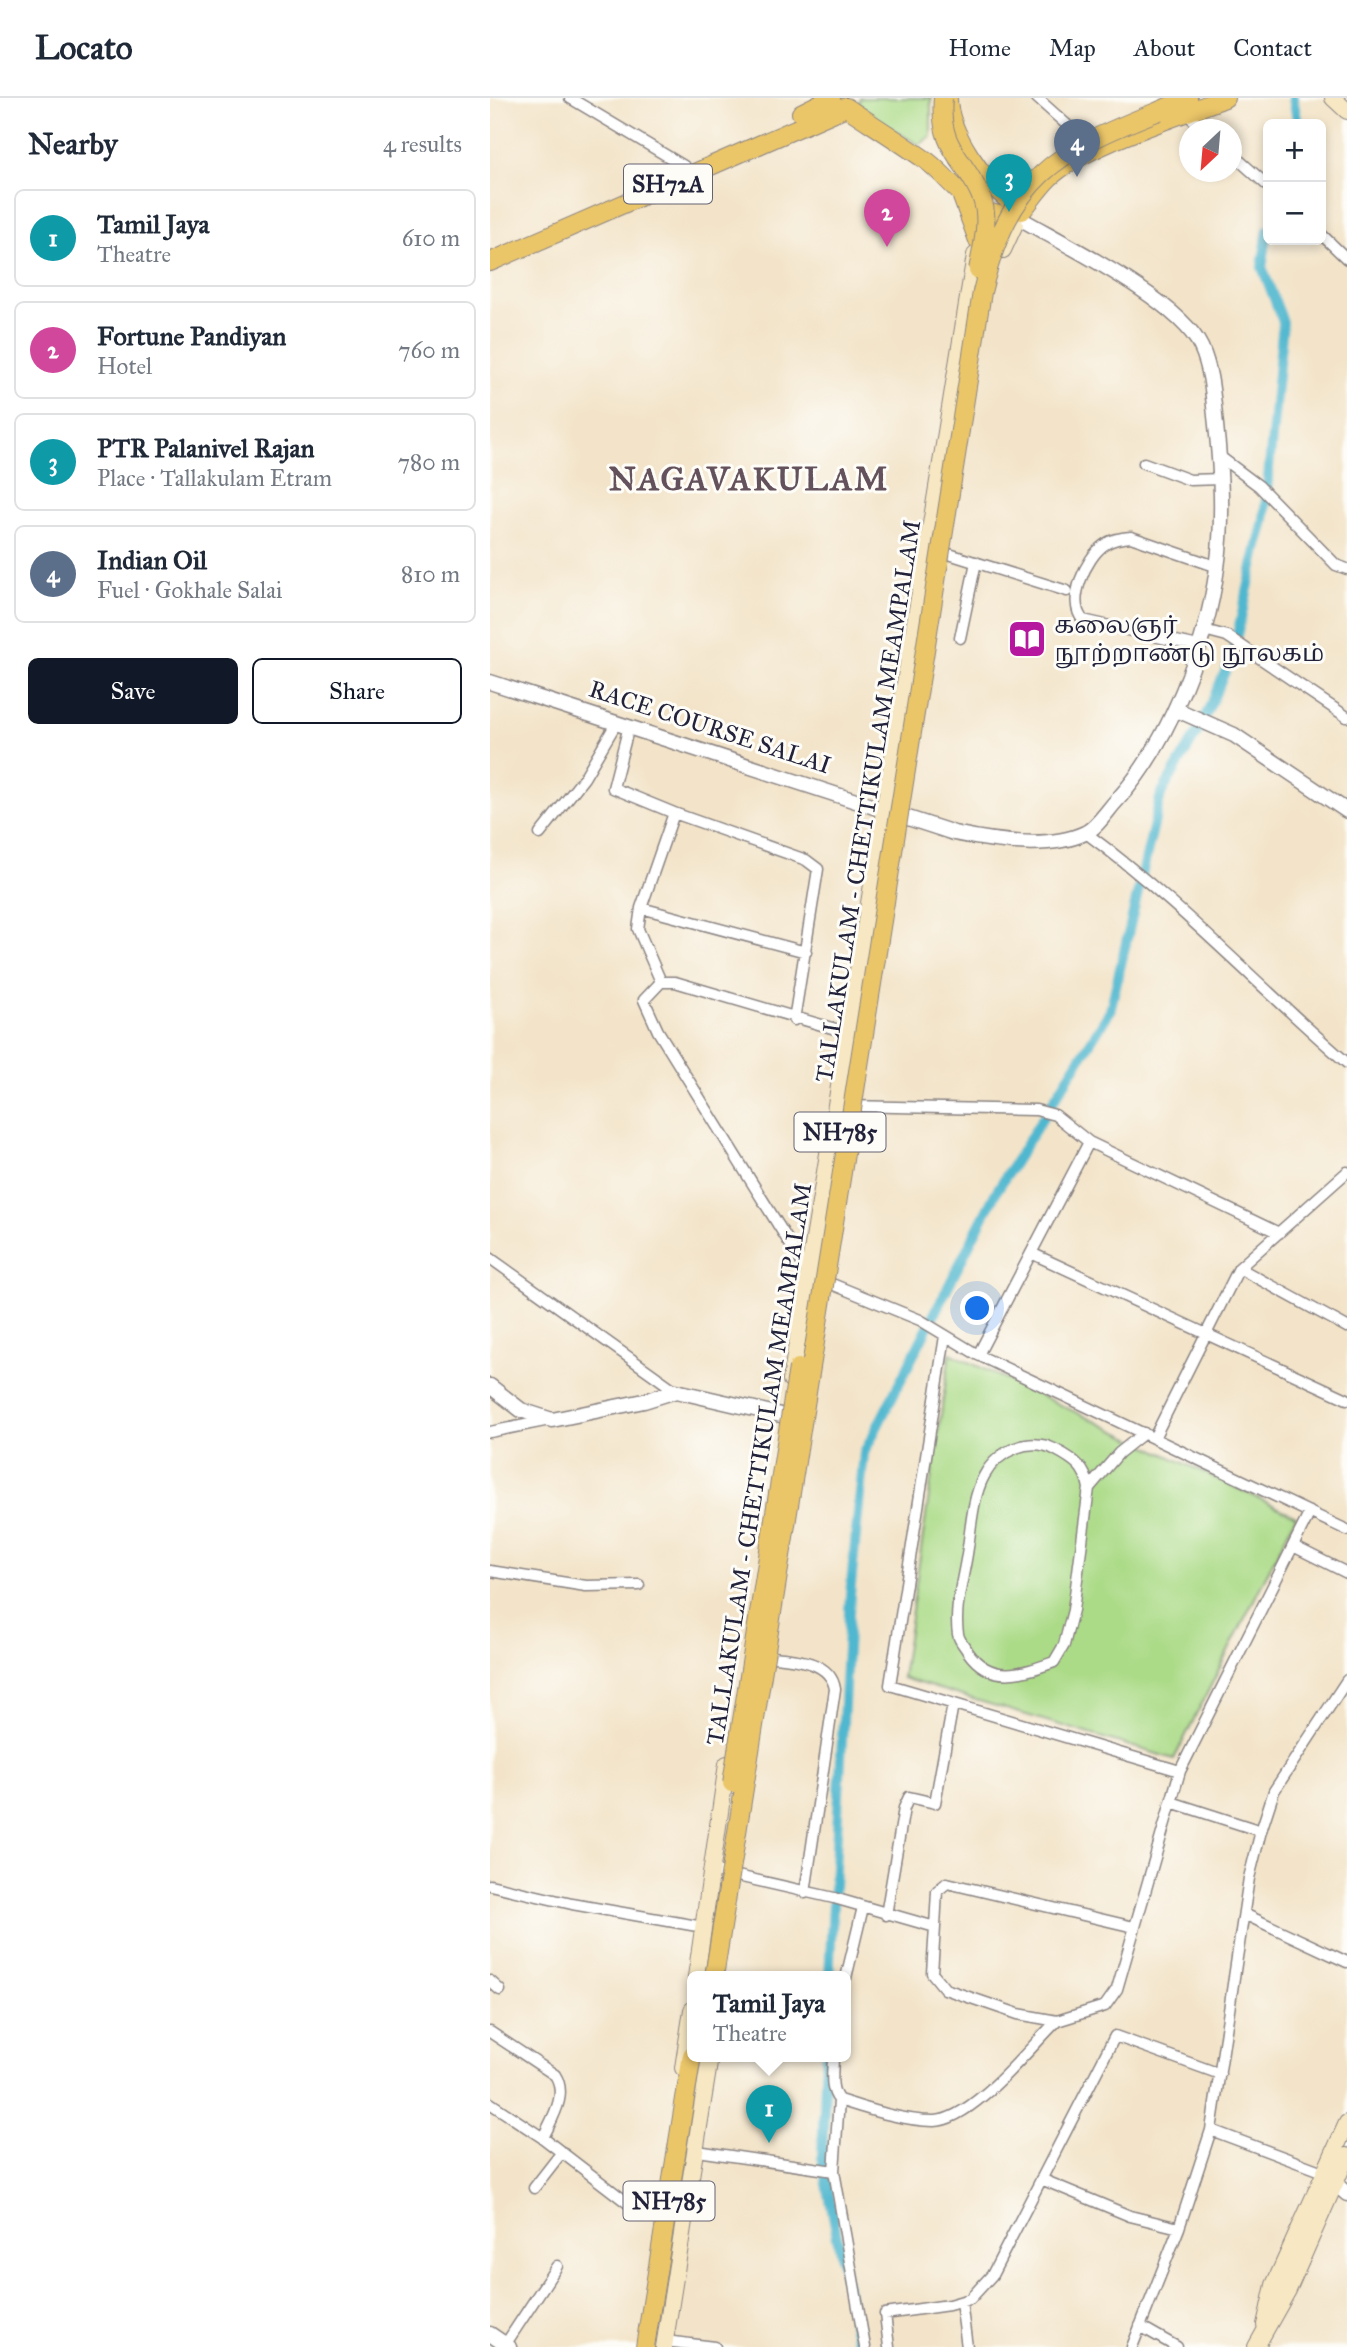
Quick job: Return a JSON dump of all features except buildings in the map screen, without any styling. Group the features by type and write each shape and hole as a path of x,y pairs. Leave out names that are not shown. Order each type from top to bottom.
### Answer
{"main road":[{"name":"TALLAKULAM - CHETTIKULAM MEAMPALAM","path":"705,1971 750,1655 844,1109 985,221 982,198 951,150 942,111 943,98"},
{"path":"723,1971 989,292 1011,215 998,192 964,149 948,98"},
{"path":"697,1971 744,1653 838,1104 968,289 979,243 982,233 1011,215 1050,177 1072,162 1187,106 1225,98"},
{"path":"1333,98 1347,111"},
{"name":"SH72A","path":"490,249 839,100"},
{"name":"SH72A","path":"490,262 839,100"},
{"path":"839,100 928,162 960,193 986,213 1011,215"},
{"name":"TALLAKULAM - CHETTIKULAM MEAMPALAM","path":"715,1971 982,292 1000,236 1015,207 1045,169 1095,136 1159,111 1187,106"},
{"path":"960,193 979,243"},
{"path":"637,2347 687,2041"},
{"name":"NH785","path":"645,2347 691,2062"},
{"name":"NH785","path":"662,2345 701,2062"},
{"path":"662,2345 697,2151 709,2062"},
{"path":"1255,2347 1265,2325 1273,2285 1328,2177 1347,2123"},
{"path":"1328,2177 1347,2156"}],"street":[{"path":"570,98 684,166"},
{"path":"1037,98 1076,133"},
{"path":"1242,163 1264,182"},
{"path":"1011,215 1146,294 1181,322 1200,345 1210,373 1221,479 1218,567 1204,630 1175,709 1133,782 1086,833 1150,881 1283,1007 1347,1063"},
{"path":"1326,238 1346,256"},
{"path":"1219,456 1259,486 1336,565 1347,569"},
{"path":"1144,463 1190,480 1221,479"},
{"path":"1198,646 1083,620 1076,607 1082,576 1088,561 1103,545 1116,539 1131,537 1218,567"},
{"path":"949,554 1067,591"},
{"path":"960,638 975,562"},
{"path":"1204,630 1227,636 1347,717"},
{"name":"RACE COURSE SALAI","path":"490,682 905,818 998,843 1046,841 1086,833"},
{"path":"1175,709 1234,735 1347,811"},
{"path":"623,724 613,788 814,864 819,875 794,1020"},
{"path":"540,834 623,724"},
{"path":"661,982 640,937 641,908 674,813"},
{"path":"641,908 806,952"},
{"path":"849,1033 794,1020 675,982 661,982 647,994 644,1006 809,1275 920,1320 978,1355 1347,1530"},
{"path":"838,1104 860,1107 1036,1110 1055,1115 1089,1142 1279,1233"},
{"path":"978,1355 1089,1142"},
{"path":"1089,1488 1086,1471 1074,1460 1052,1448 1027,1443 1003,1454 984,1475 976,1502 957,1616 958,1637 977,1664 998,1674 1020,1674 1054,1662 1064,1645 1073,1610 1089,1488 1119,1453 1149,1435 1207,1332 1239,1268 1347,1172"},
{"path":"1031,1253 1207,1332 1347,1399"},
{"path":"490,1258 676,1391 810,1421"},
{"path":"1239,1268 1347,1327"},
{"path":"945,1336 890,1685 1180,1770"},
{"path":"490,1386 522,1409 552,1420"},
{"path":"490,1432 644,1401 676,1391"},
{"path":"833,2062 832,2084 834,2095 839,2100 901,2116 934,2121 946,2119 974,2103 1057,2021 1105,2006 1116,1989 1180,1770 1310,1512"},
{"path":"1293,1546 1347,1573"},
{"path":"490,1571 579,1585 639,1585"},
{"path":"744,1653 820,1666 829,1671 835,1689 805,1892"},
{"path":"1132,2347 1179,2228 1211,2130 1244,1914 1261,1831 1274,1791 1345,1687"},
{"path":"886,1915 904,1808 909,1797 935,1803 953,1704"},
{"path":"1171,1802 1261,1831"},
{"path":"711,1870 831,1897 935,1927"},
{"path":"1057,2021 1018,2014 945,1989 932,1973 937,1891 947,1883 1134,1927"},
{"path":"490,1885 572,1904 703,1927"},
{"path":"848,1971 863,1907"},
{"path":"1244,1914 1347,1962"},
{"path":"490,1981 500,1990"},
{"path":"490,2032 555,2075 560,2083 561,2094 544,2138"},
{"path":"889,2347 886,2314 970,2299 992,2275 1115,2036 1220,2074"},
{"path":"839,2100 827,2170 865,2347"},
{"path":"490,2103 544,2138 642,2214"},
{"path":"1211,2130 1328,2177 1347,2194"},
{"path":"697,2151 827,2170"},
{"path":"534,2188 562,2152"},
{"path":"1041,2179 1130,2216 1179,2228"},
{"path":"490,2334 507,2346 557,2266"},
{"path":"961,2302 967,2347"},
{"path":"1140,2326 1177,2347"},
{"path":"662,2345 715,2347"}],"green space":[{"path":"860,98 931,98 931,136 919,145 865,112 858,104"},
{"path":"950,1353 1296,1516 1174,1759 902,1678"}],"waterway":[{"path":"1293,98 1297,119"},
{"path":"829,1971 850,1595 864,1453 996,1192 1110,1011 1161,794 1200,728 1232,656 1264,520 1283,322 1262,267 1266,245"},
{"path":"826,2062 822,2157 858,2347"}],"place":[{"name":"Indian Oil","path":"1077,177"},
{"name":"PTR Palanivel Rajan","path":"1009,212"},
{"name":"Fortune Pandiyan","path":"887,247"},
{"name":"கலைஞர் நூற்றாண்டு நூலகம்","path":"1027,639"},
{"name":"Tamil Jaya","path":"769,2143"}],"district":[{"name":"NAGAVAKULAM","path":"749,479"}]}
